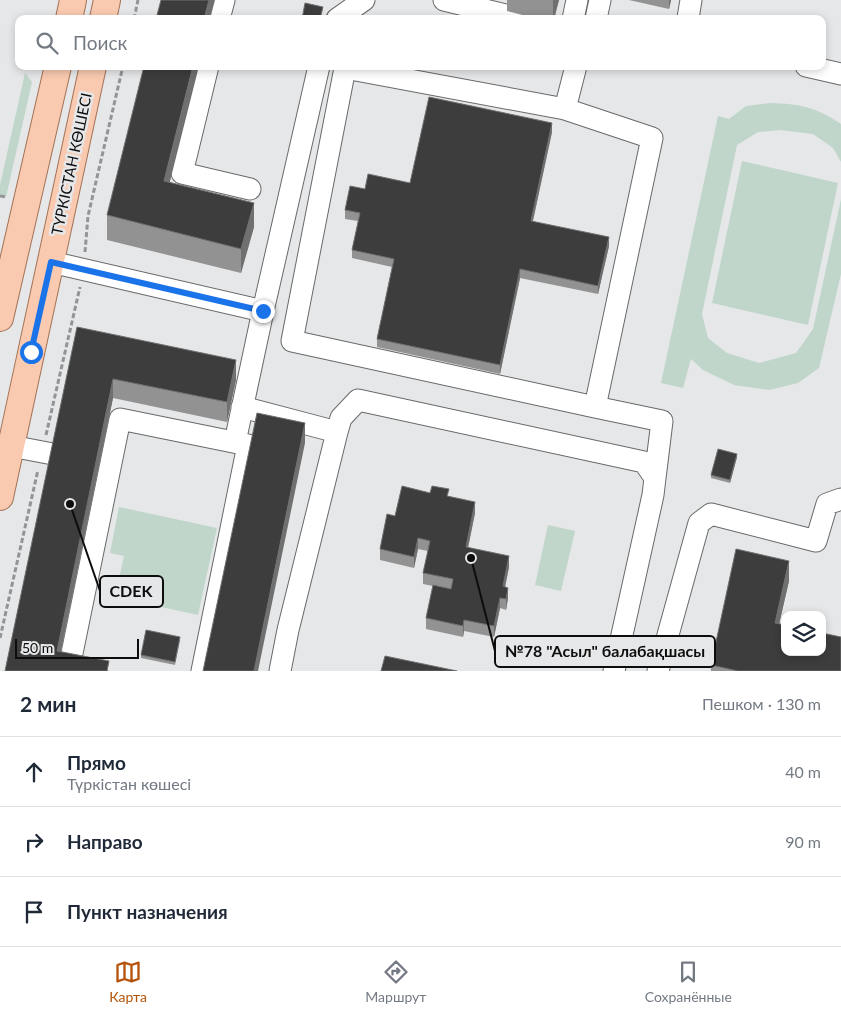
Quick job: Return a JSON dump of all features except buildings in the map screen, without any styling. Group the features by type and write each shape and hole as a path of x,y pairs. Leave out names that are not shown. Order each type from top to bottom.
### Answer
{"main road":[{"path":"70,15 73,0"},
{"path":"104,15 107,0"},
{"path":"0,318 57,70"},
{"name":"ТҮРКІСТАН КӨШЕСІ","path":"0,497 92,70"}],"lane":[{"path":"220,15 224,0"},
{"path":"343,15 364,0"},
{"path":"444,0 485,4 512,15"},
{"path":"573,15 577,0"},
{"path":"597,15 600,0"},
{"path":"207,70 182,173 250,189"},
{"path":"235,442 318,70"},
{"path":"345,70 292,341 662,421 653,495 614,671"},
{"path":"356,70 566,109 652,138 595,407"},
{"path":"566,109 575,70"},
{"path":"824,70 841,74"},
{"path":"51,262 263,311"},
{"path":"280,671 288,630 336,432 341,418 358,400 644,462 655,478"},
{"path":"242,407 336,432"},
{"path":"83,671 69,668 120,419 248,445 202,671"},
{"path":"11,446 111,466"},
{"path":"658,671 699,523 711,514 816,541 827,504 841,499"}],"path":[{"path":"135,15 138,0"},
{"path":"84,270 88,216 122,70"},
{"path":"0,196 6,197"}],"green space":[{"path":"25,73 32,82 6,197 0,196 0,185"},
{"path":"770,103 790,104 815,110 841,124 841,162 833,148 813,134 780,130 758,132 737,145 702,314 708,338 727,353 759,363 796,353 813,329 841,199 841,274 819,368 798,383 769,390 734,385 703,370 691,359 683,388 661,383 718,116 729,119 746,106"},
{"path":"742,161 838,183 808,325 712,303"},
{"path":"119,507 217,528 198,615 115,597 124,556 110,553"},
{"path":"548,525 575,531 561,591 535,585"}],"place":[{"name":"CDEK","path":"70,504"},
{"name":"№78 \"Асыл\" балабақшасы","path":"471,558"}],"route":[{"path":"31,352 51,262 263,311"}]}
